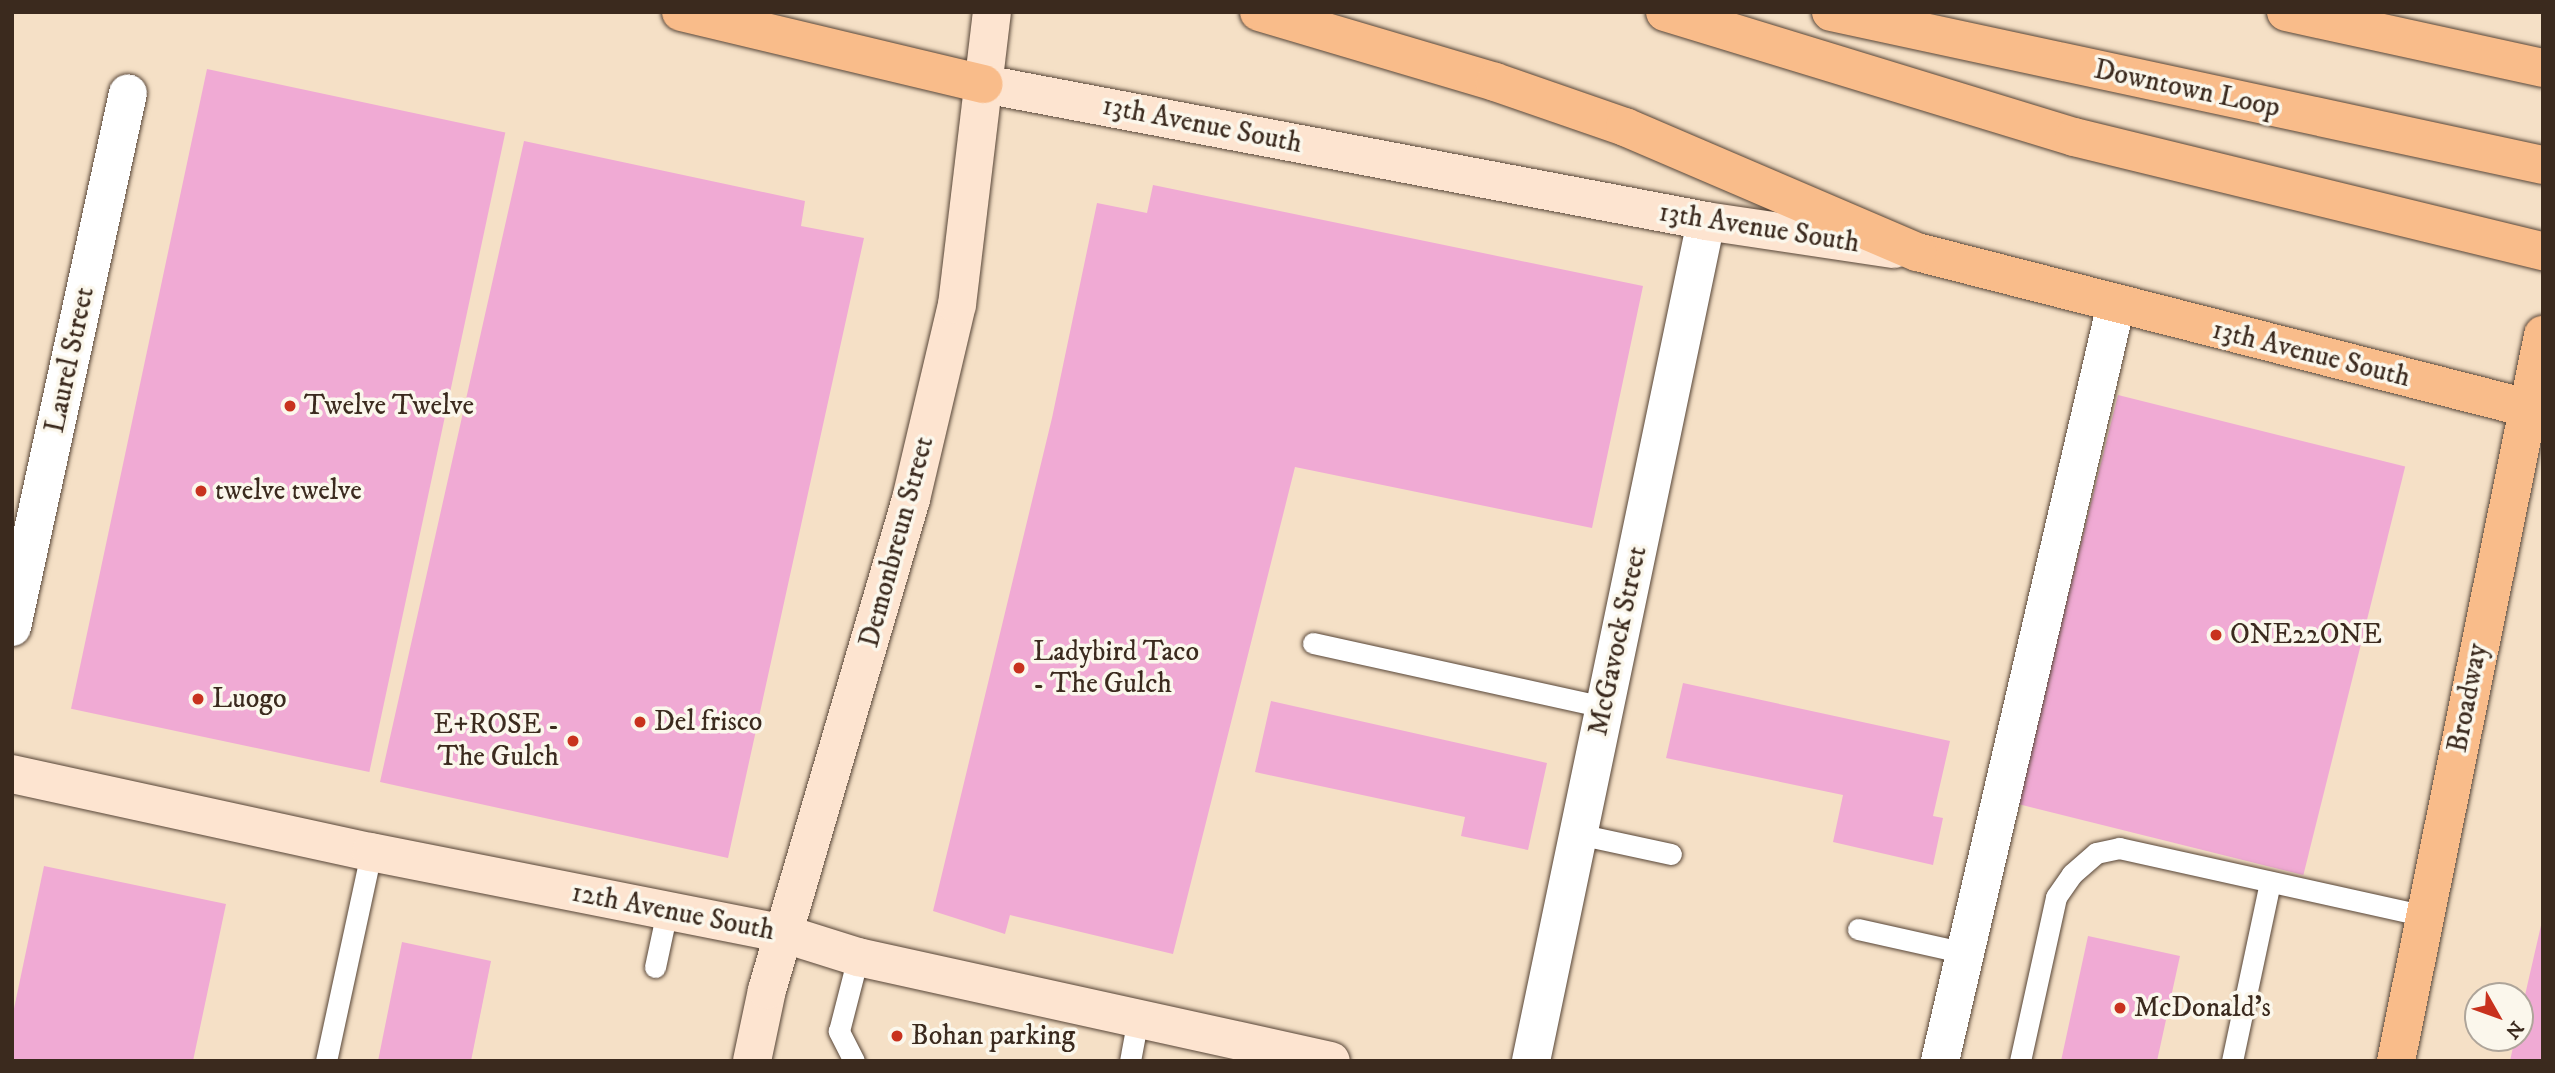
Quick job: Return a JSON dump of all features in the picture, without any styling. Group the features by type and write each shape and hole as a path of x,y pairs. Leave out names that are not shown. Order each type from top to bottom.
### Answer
{"main road":[{"path":"681,12 984,84"},
{"name":"Demonbreun Street","path":"752,1061 768,990 911,499 954,318 992,12"},
{"path":"1259,12 1495,82 1625,127 1917,252"},
{"path":"1665,12 2074,137 2543,251"},
{"name":"Downtown Loop","path":"1831,12 2543,165"},
{"path":"2286,12 2543,68"},
{"name":"13th Avenue South","path":"984,84 1706,221 1917,252 2534,411"},
{"name":"Broadway","path":"2396,1061 2534,411 2543,335"},
{"name":"12th Avenue South","path":"12,774 371,852 785,934 858,957 1331,1061"}],"street":[{"name":"Laurel Street","path":"12,627 128,93"},
{"name":"McGavock Street","path":"1531,1061 1706,221"},
{"path":"1940,1061 2116,304"}],"lane":[{"path":"1313,643 1604,707"},
{"path":"1578,834 1671,854"},
{"path":"2020,1061 2056,898 2072,874 2096,853 2119,848 2425,916"},
{"path":"326,1061 371,852"},
{"path":"2232,1061 2270,882"},
{"path":"655,967 667,911"},
{"path":"1858,929 1965,953"},
{"path":"854,1061 839,1031 858,957"},
{"path":"1130,1061 1138,1018"}],"building":[{"name":"Twelve Twelve","path":"207,69 505,132 369,772 71,709"},
{"path":"524,141 805,201 801,226 864,238 728,858 380,782"},
{"path":"1153,185 1643,286 1592,528 1295,467 1173,954 1010,915 1005,934 933,911 1052,418 1097,203 1147,213"},
{"name":"ONE22ONE","path":"2118,395 2405,467 2303,875 2016,803"},
{"path":"1683,683 1950,741 1933,816 1943,818 1933,865 1833,842 1843,795 1666,758"},
{"path":"1271,701 1547,763 1528,850 1461,836 1465,817 1255,772"},
{"path":"44,866 226,904 193,1061 12,1061 12,1018"},
{"path":"2542,921 2543,1061 2510,1061 2512,1052 2534,1052 2534,982 2528,982"},
{"name":"McDonald's","path":"2088,936 2180,956 2157,1061 2061,1061"},
{"path":"402,942 491,961 471,1061 378,1061"}],"place":[{"name":"Twelve Twelve","path":"290,406"},
{"name":"twelve twelve","path":"201,491"},
{"name":"ONE22ONE","path":"2216,635"},
{"name":"Ladybird Taco - The Gulch","path":"1019,668"},
{"name":"Luogo","path":"198,699"},
{"name":"Del frisco","path":"640,722"},
{"name":"E+ROSE - The Gulch","path":"573,741"},
{"name":"McDonald's","path":"2120,1008"},
{"name":"Bohan parking","path":"897,1036"}]}
